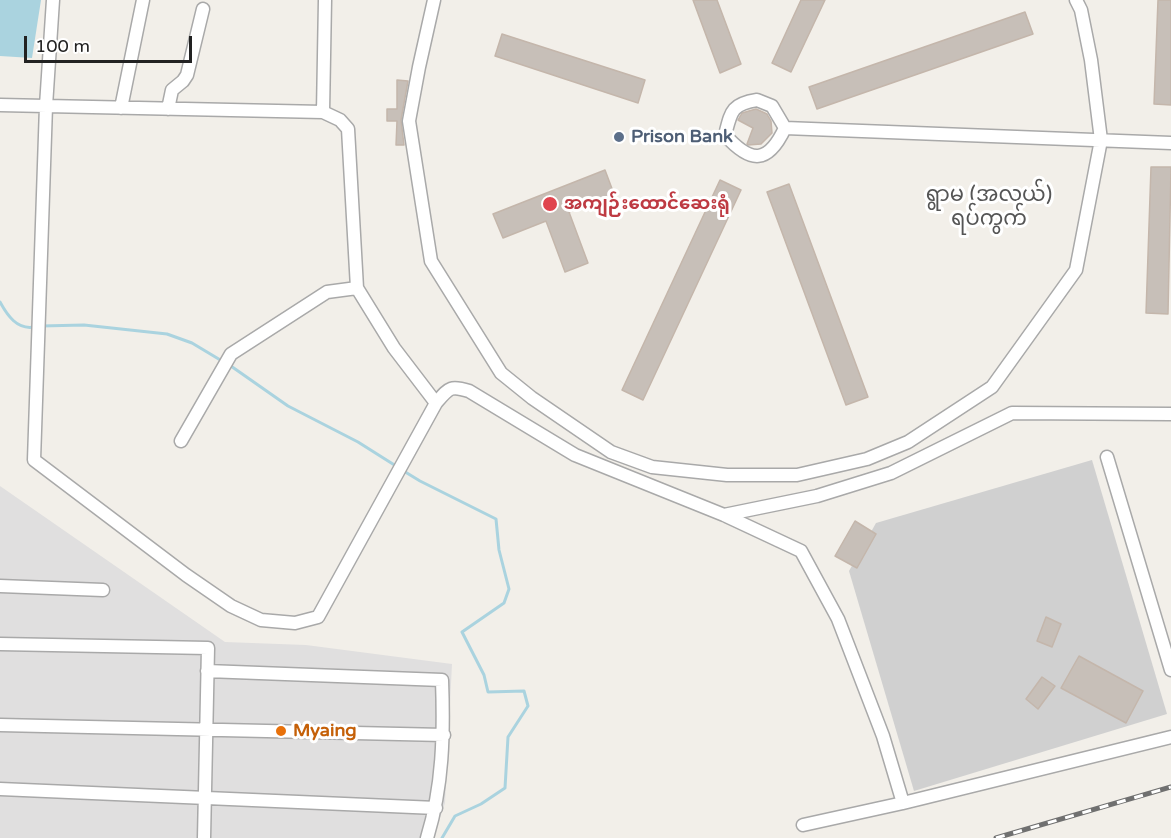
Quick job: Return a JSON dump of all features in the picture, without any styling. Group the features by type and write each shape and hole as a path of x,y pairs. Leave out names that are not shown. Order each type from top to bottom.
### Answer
{"street":[{"path":"53,0 46,106 34,460 186,576 231,606 261,620 295,623 318,617 436,403 448,388 457,387 469,391 575,455 724,515 801,551 838,619 883,736 903,803"},
{"path":"121,108 143,0"},
{"path":"324,112 325,0"},
{"path":"434,0 418,67 409,121 431,261 501,373 532,399 611,452 652,467 727,475 797,475 867,459 908,442 992,387 1076,270 1101,140 1090,60 1081,10 1076,0"},
{"path":"168,109 172,90 187,75 203,9"},
{"path":"757,100 772,106 785,128 778,143 769,153 756,156 737,148 725,135 731,114 742,102 757,100"},
{"path":"0,105 324,112 340,120 348,129 357,288 394,348 436,403"},
{"path":"785,128 1171,143"},
{"path":"181,441 231,354 327,292 357,288"},
{"path":"724,515 817,496 891,473 1012,413 1171,414"},
{"path":"1107,457 1171,670"},
{"path":"0,586 103,590"},
{"path":"0,644 208,648 204,838"},
{"path":"207,671 442,680 444,735 436,808 427,838"},
{"path":"0,725 444,735"},
{"path":"803,825 903,803 1171,737"},
{"path":"0,789 436,808"}],"shaded area":[{"path":"1092,460 1167,714 914,791 849,571 876,523"},
{"path":"0,486 225,642 306,645 452,664 445,803 433,838 0,838"}],"water":[{"path":"0,0 41,0 32,58 0,56"}],"building":[{"path":"693,0 717,0 741,64 720,73"},
{"path":"801,0 825,0 791,72 772,63"},
{"path":"1158,0 1171,0 1171,105 1154,104"},
{"path":"1025,12 1033,34 817,109 809,87"},
{"path":"502,34 645,80 638,103 495,56"},
{"path":"397,80 408,81 401,120 404,145 396,145 397,121 387,121 387,109 397,109"},
{"path":"756,109 767,114 771,121 772,133 761,144 748,145 753,128 738,120 742,113"},
{"path":"1151,167 1171,167 1168,314 1146,313"},
{"path":"605,170 614,194 569,212 588,263 565,272 546,221 503,238 493,214"},
{"path":"720,180 741,190 643,400 622,390"},
{"path":"789,184 868,397 846,405 767,192"},
{"path":"855,521 876,534 857,568 835,556"},
{"path":"1046,617 1061,624 1052,647 1037,641"},
{"path":"1079,656 1143,691 1126,723 1061,688"},
{"path":"1042,677 1055,686 1038,709 1026,699"}],"waterway":[{"path":"0,302 9,316 18,324 34,327"},
{"path":"41,326 84,325 167,334 192,343 222,361"},
{"path":"228,364 288,406 358,442 396,466"},
{"path":"402,470 496,519 499,550 509,589 504,603 462,632 484,675 488,692 524,691 528,706 508,737 505,788 481,804 455,816 442,838"}],"railway":[{"path":"996,838 1171,787"}],"place":[{"name":"Prison Bank","path":"619,137"},
{"name":"အကျဉ်းထောင်ဆေးရုံ","path":"550,204"},
{"name":"Myaing","path":"281,731"}],"district":[{"name":"ရွာမ (အလယ်) ရပ်ကွက်","path":"989,207"}]}
